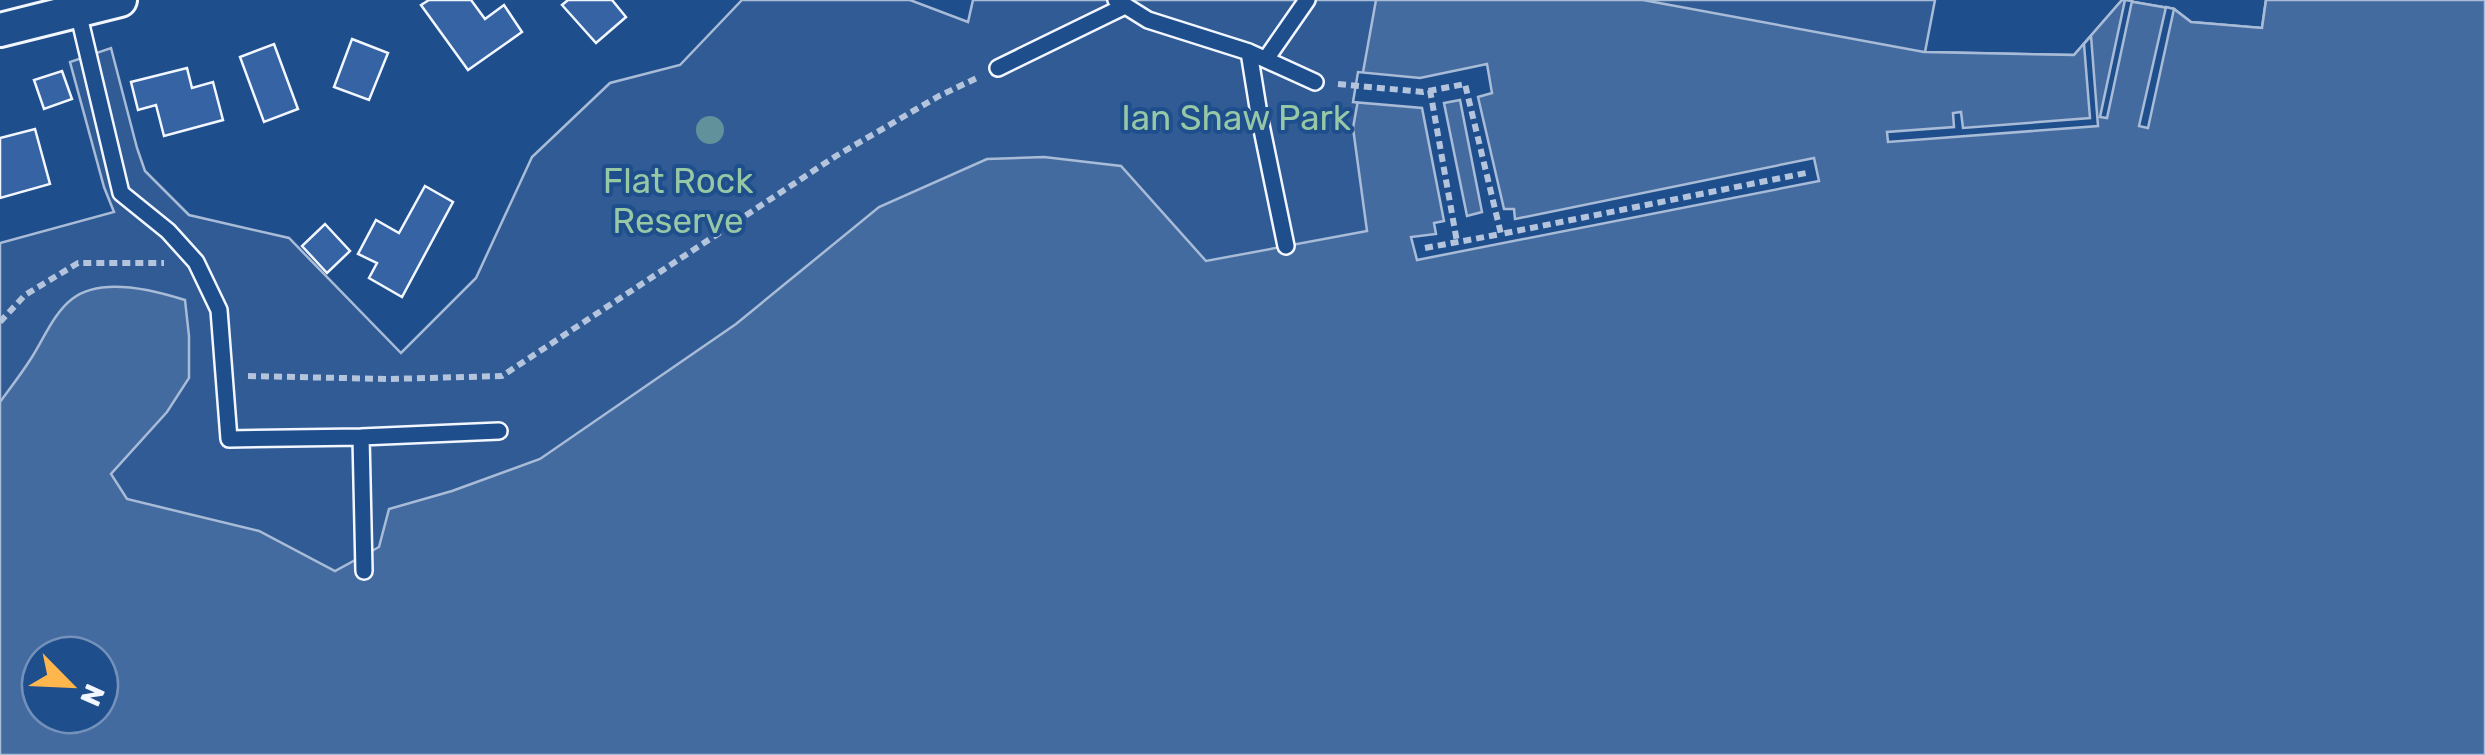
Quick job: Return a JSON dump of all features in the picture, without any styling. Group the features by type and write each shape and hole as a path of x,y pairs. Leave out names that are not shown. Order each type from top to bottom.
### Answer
{"street":[{"path":"0,30 120,0"}],"lane":[{"path":"1266,58 1307,0"},
{"path":"998,68 1121,3 1148,20 1266,58 1315,82"},
{"path":"78,12 122,192 168,230 196,262 219,310 229,439 499,430"},
{"path":"1249,52 1286,246"},
{"path":"361,437 364,571"}],"path":[{"path":"224,376 502,376 836,156 939,96 998,68"},
{"path":"1315,82 1423,92 1465,84 1501,234"},
{"path":"1430,90 1458,242"},
{"path":"1425,248 1806,173"},
{"path":"0,322 25,295 78,263 196,262"}],"shaded area":[{"path":"742,0 910,0 968,22 973,0 1935,0 1925,52 2074,55 2122,0 2174,9 2191,22 2262,28 2266,0 2484,0 381,576 0,595 0,243 114,212 70,62 111,48 145,171 189,215 289,238 401,353 476,278 532,157 610,83 680,65"},
{"path":"1376,0 1643,0 1924,52 2074,55 2122,0 2174,9 2191,22 2262,28 2266,0 2485,0 2485,755 0,755 0,402 60,311 84,292 128,287 185,300 189,378 167,412 111,474 127,499 259,531 335,571 379,547 389,509 540,459 736,324 879,207 987,159 1044,157 1121,166 1206,261 1367,231 1353,128"}],"pier":[{"path":"2125,0 2132,1 2107,118 2100,117"},
{"path":"2166,7 2174,9 2148,128 2139,126"},
{"path":"2091,36 2098,126 1888,142 1887,132 1954,127 1953,113 1961,112 1963,128 2090,118 2084,44"},
{"path":"1487,64 1492,93 1478,97 1504,209 1514,209 1515,219 1814,158 1819,181 1417,260 1411,237 1436,234 1434,223 1444,221 1422,108 1353,102 1358,72 1420,78","holes":["1460,100 1482,212 1467,216 1444,103"]}],"building":[{"path":"429,0 471,0 485,19 504,5 522,32 468,70 421,5"},
{"path":"568,0 612,0 626,17 596,43 562,5"},
{"path":"352,39 388,53 369,100 334,87"},
{"path":"274,44 298,109 264,122 240,57"},
{"path":"187,68 192,88 213,82 223,120 164,136 156,105 138,110 131,82"},
{"path":"62,71 72,99 44,109 34,80"},
{"path":"35,129 50,184 0,198 0,138"},
{"path":"425,186 453,202 402,297 369,278 377,263 358,254 376,220 399,233"},
{"path":"325,224 350,251 327,273 302,246"}],"park label":[{"name":"Ian Shaw Park","path":"1236,118"},
{"name":"Flat Rock Reserve","path":"678,201"}]}
